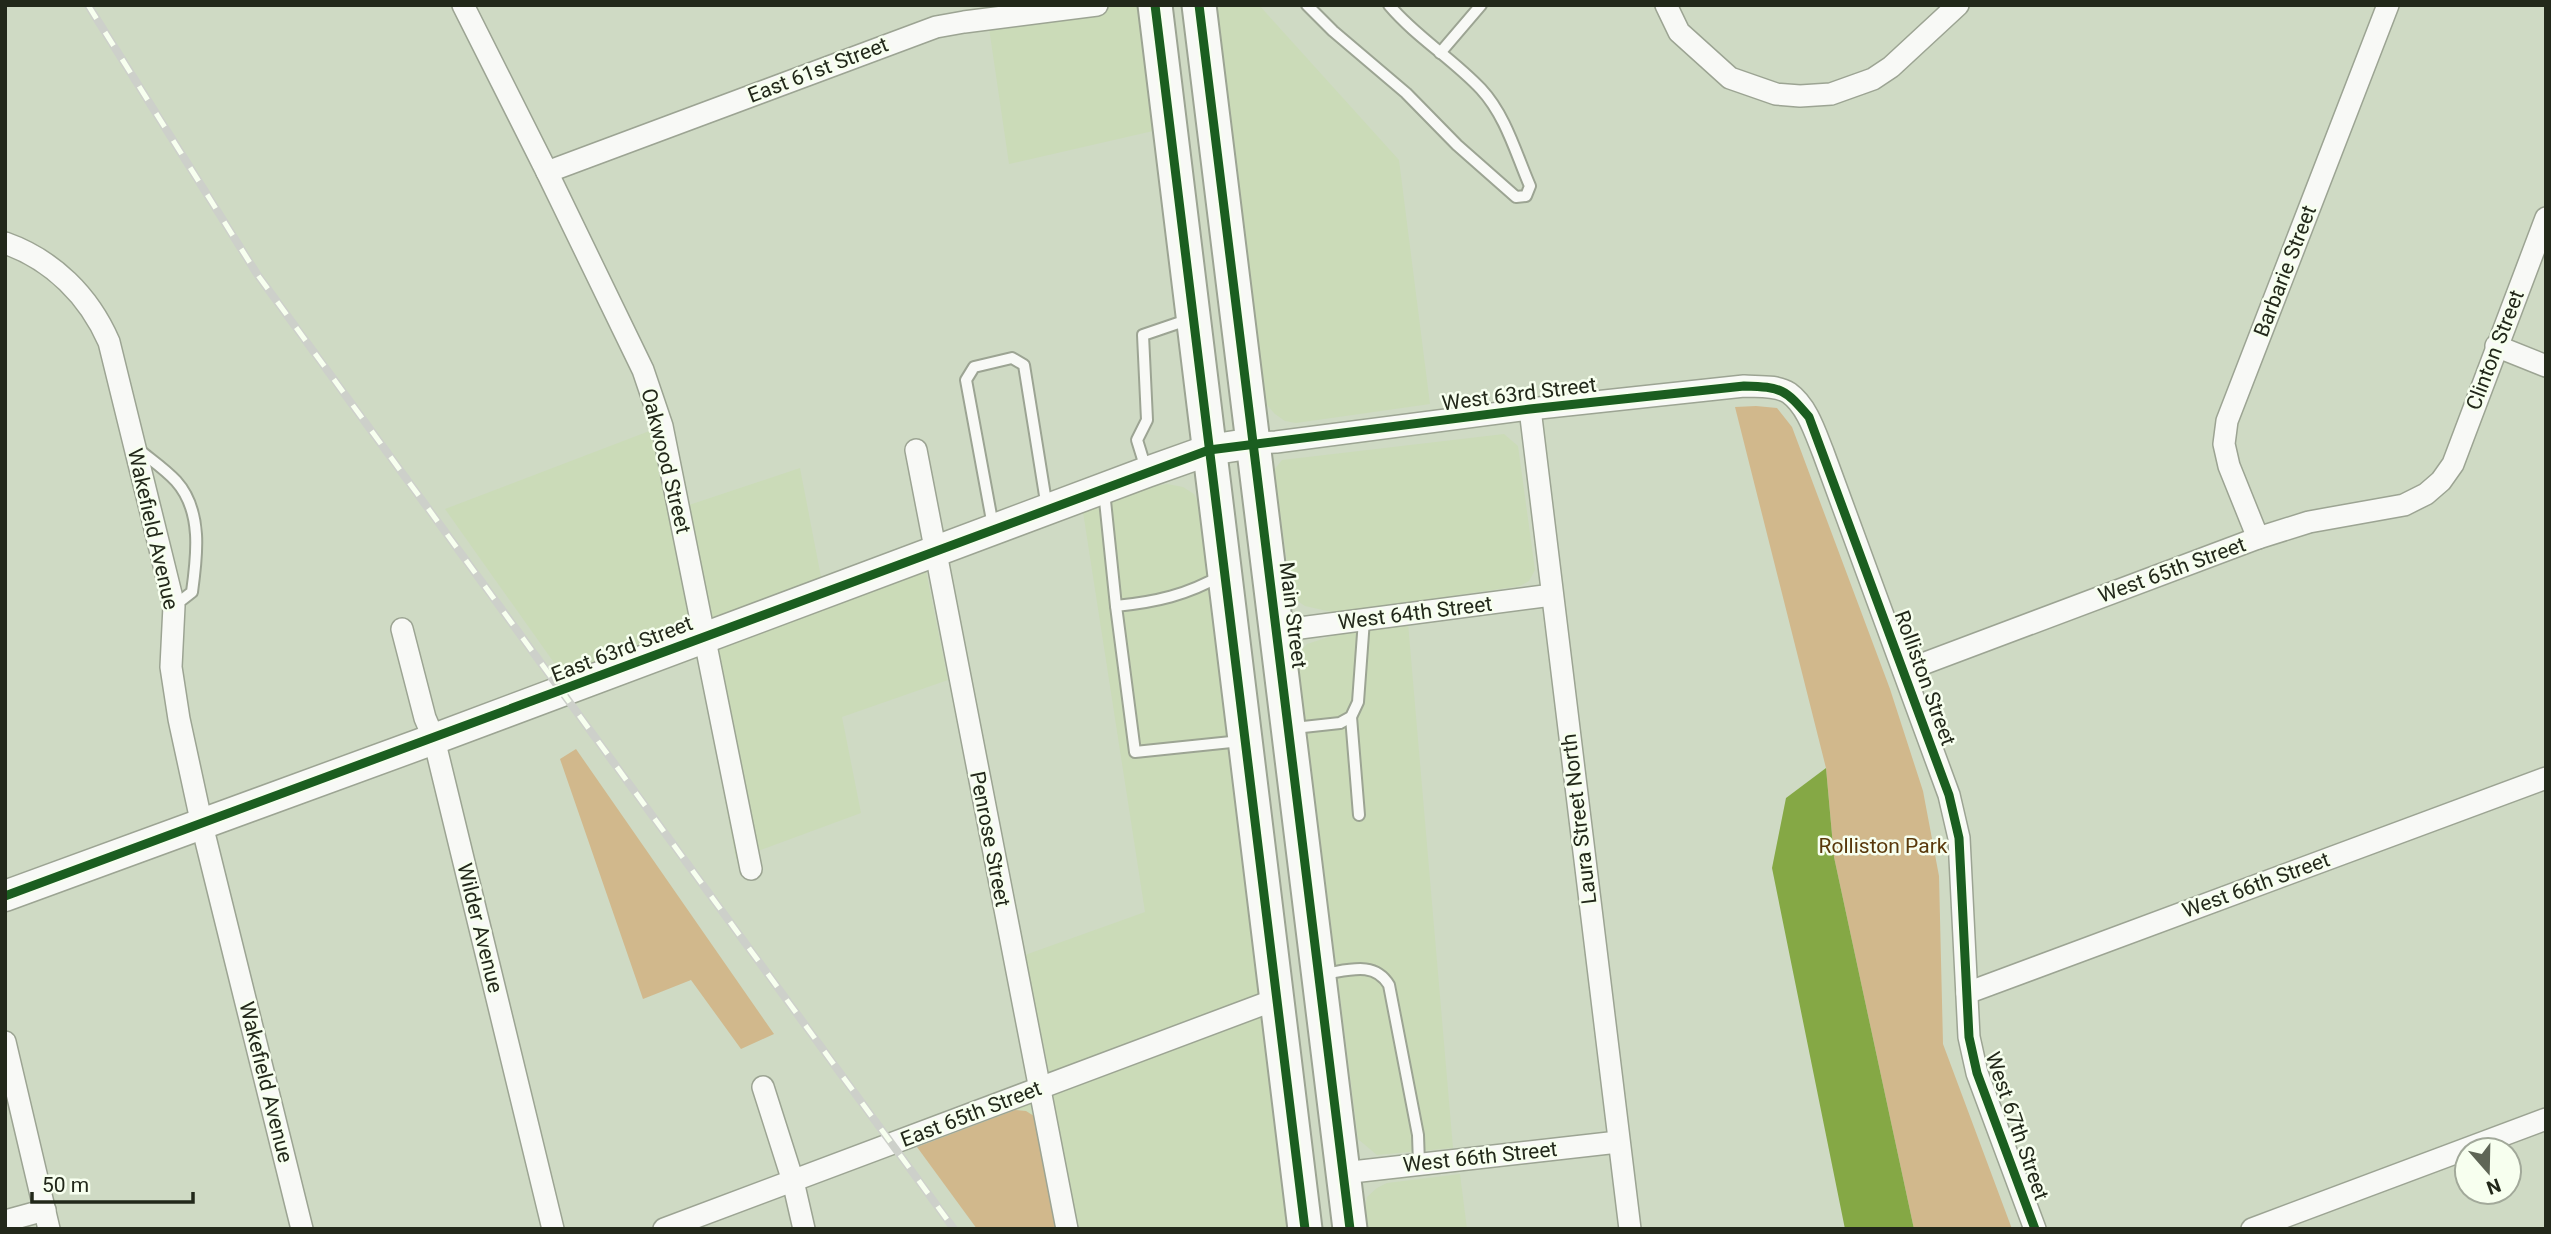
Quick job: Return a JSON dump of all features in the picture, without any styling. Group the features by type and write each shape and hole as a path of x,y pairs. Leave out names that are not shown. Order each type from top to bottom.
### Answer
{"main road":[{"path":"1155,5 1305,1229"},
{"name":"Main Street","path":"1199,5 1350,1229"},
{"path":"1277,999 1290,1007 1299,1022 1319,1161 1338,1229"}],"street":[{"name":"Oakwood Street","path":"463,5 642,370 662,426 751,869"},
{"name":"East 61st Street","path":"547,172 936,27 1096,5"},
{"path":"1666,5 1679,32 1730,78 1776,94 1800,96 1831,94 1873,79 1891,67 1958,5"},
{"name":"Barbarie Street","path":"2258,538 2229,466 2224,444 2227,421 2388,5"},
{"name":"Clinton Street","path":"2441,481 2453,464 2546,218"},
{"name":"Wakefield Avenue","path":"5,243 47,264 66,280 95,312 109,342 174,606 172,667 179,719 202,825 302,1229"},
{"path":"2496,346 2546,366"},
{"name":"West 63rd Street","path":"1254,443 1744,386 1768,387 1788,393"},
{"name":"Rolliston Street","path":"1788,393 1809,417 1950,795 1959,838 1967,993"},
{"name":"Laura Street North","path":"1530,409 1630,1229"},
{"name":"East 63rd Street","path":"5,896 434,739 1147,472 1209,450 1254,443"},
{"name":"Penrose Street","path":"916,450 1068,1229"},
{"name":"West 65th Street","path":"1904,671 2258,538 2309,522 2404,505 2427,494 2441,481"},
{"name":"West 64th Street","path":"1277,631 1552,595"},
{"name":"Wilder Avenue","path":"402,629 425,718 434,739 554,1229"},
{"name":"West 66th Street","path":"1967,993 2546,778"},
{"name":"West 67th Street","path":"1967,993 1969,1037 1977,1073 2035,1229"},
{"name":"East 65th Street","path":"664,1229 1277,999"},
{"path":"5,1042 47,1220 5,1221"},
{"path":"763,1087 793,1181 804,1229"},
{"path":"2252,1229 2546,1119"},
{"name":"West 66th Street","path":"1343,1173 1618,1142"}],"lane":[{"path":"1307,5 1406,93 1457,145 1516,197 1525,196 1530,186 1505,125 1482,90 1406,25 1389,5"},
{"path":"1440,53 1480,5"},
{"path":"1147,472 1137,440 1147,420 1143,335 1192,318"},
{"path":"994,529 966,380 974,367 1012,358 1024,365 1047,509"},
{"path":"135,446 177,482 193,512 198,551 192,593 174,606"},
{"path":"1103,488 1135,752 1245,741"},
{"path":"1116,606 1150,602 1196,589 1224,574"},
{"path":"1359,815 1351,717 1358,702 1364,620"},
{"path":"1289,728 1340,723 1351,717"},
{"path":"1319,975 1370,968 1383,975 1389,985 1418,1135 1419,1164"}],"shaded area":[{"path":"1006,5 1138,5 1153,131 1009,164 989,28 1008,25"},
{"path":"1216,5 1259,5 1399,160 1430,404 1296,423 1285,421 1267,405"},
{"path":"652,430 668,512 800,468 821,577 562,674 445,509"},
{"path":"1504,434 1518,446 1535,570 1529,581 1520,586 1336,613 1305,606 1292,597 1274,470 1282,460"},
{"path":"1167,484 1183,487 1194,494 1199,504 1288,1229 1058,1229 1026,1111 1015,1110 1015,1085 1049,1072 1025,955 1145,912 1083,512 1150,487"},
{"path":"926,571 948,680 842,717 861,813 736,859 698,655"},
{"path":"1408,623 1453,1148 1377,1155 1358,1139 1297,656 1307,644 1335,635"},
{"path":"1826,768 1834,857 1914,1229 1845,1229 1772,868 1786,798"},
{"path":"1460,1174 1467,1229 1368,1229 1365,1207 1367,1197 1377,1188 1387,1183"}],"green space":[{"name":"Rolliston Park","path":"1735,407 1777,408 1792,427 1890,689 1923,791 1939,876 1943,1044 2012,1229 1914,1229 1834,857 1826,768"},
{"path":"576,749 774,1034 741,1049 691,980 643,999 560,759"},
{"path":"1015,1110 1026,1111 1034,1116 1058,1229 977,1229 917,1147"}],"railway":[{"path":"88,5 257,274 954,1229"}],"cycle path":[{"path":"1155,5 1305,1229"},
{"path":"1199,5 1350,1229"},
{"path":"5,896 1209,450 1530,409 1744,386 1767,387 1788,395 1809,417 1949,795 1959,838 1969,1037 1977,1073 2035,1229"}]}
